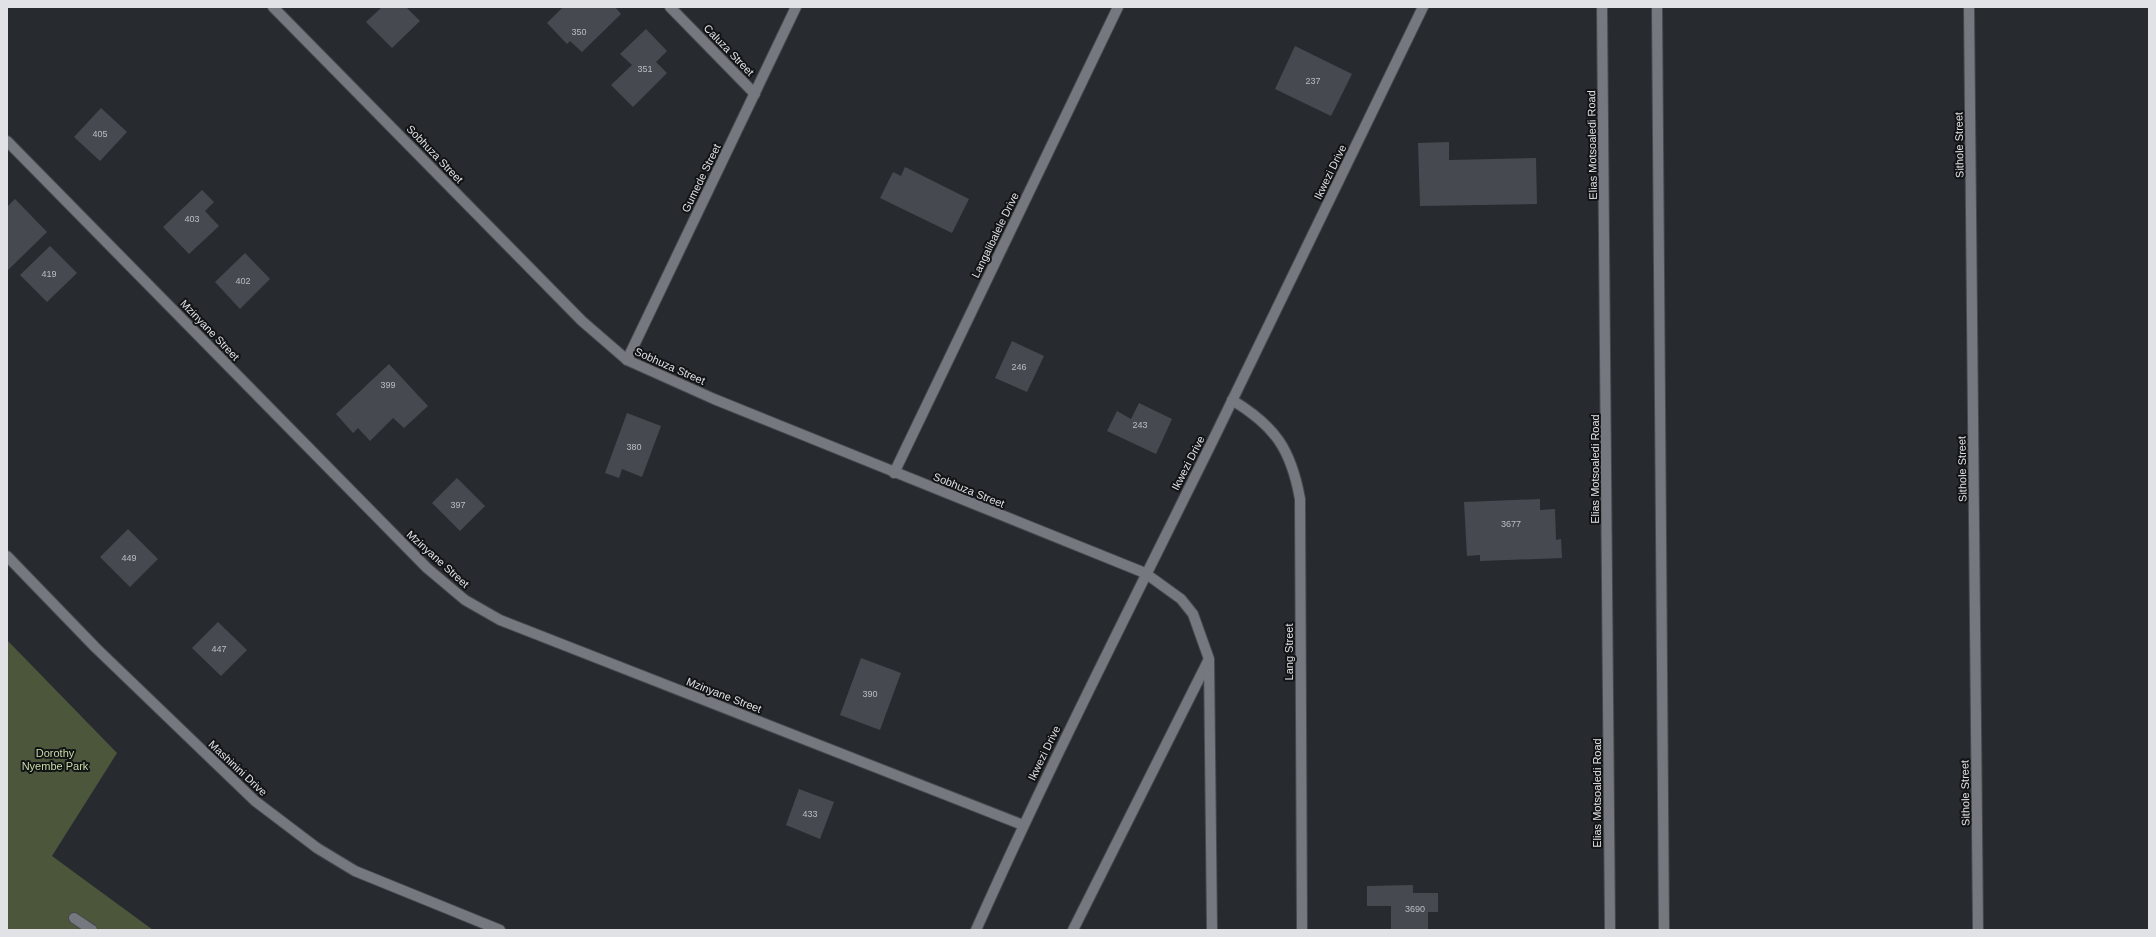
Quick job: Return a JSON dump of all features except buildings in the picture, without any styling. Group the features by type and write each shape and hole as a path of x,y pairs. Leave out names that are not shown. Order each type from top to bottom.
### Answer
{"street":[{"name":"Sobhuza Street","path":"273,7 582,321 627,360 714,399 894,473 1145,573 1181,599 1193,614 1209,659 1212,930"},
{"name":"Caluza Street","path":"670,7 755,94"},
{"name":"Gumede Street","path":"627,360 796,7"},
{"name":"Langalibalele Drive","path":"894,473 1118,7"},
{"name":"Ikwezi Drive","path":"976,930 1022,825 1145,573 1232,400 1423,7"},
{"name":"Elias Motsoaledi Road","path":"1602,7 1610,930"},
{"path":"1657,7 1664,930"},
{"name":"Sithole Street","path":"1970,7 1978,930"},
{"name":"Mzinyane Street","path":"7,141 426,568 464,600 500,620 1022,825"},
{"name":"Lang Street","path":"1232,400 1258,417 1272,430 1286,451 1296,474 1300,499 1302,930"},
{"name":"Mashinini Drive","path":"7,556 96,648 255,801 317,848 355,871 500,930"},
{"path":"1073,930 1209,659"},
{"path":"74,918 92,930"}],"green space":[{"name":"Dorothy Nyembe Park","path":"7,640 117,753 52,856 153,930 7,930"}]}
